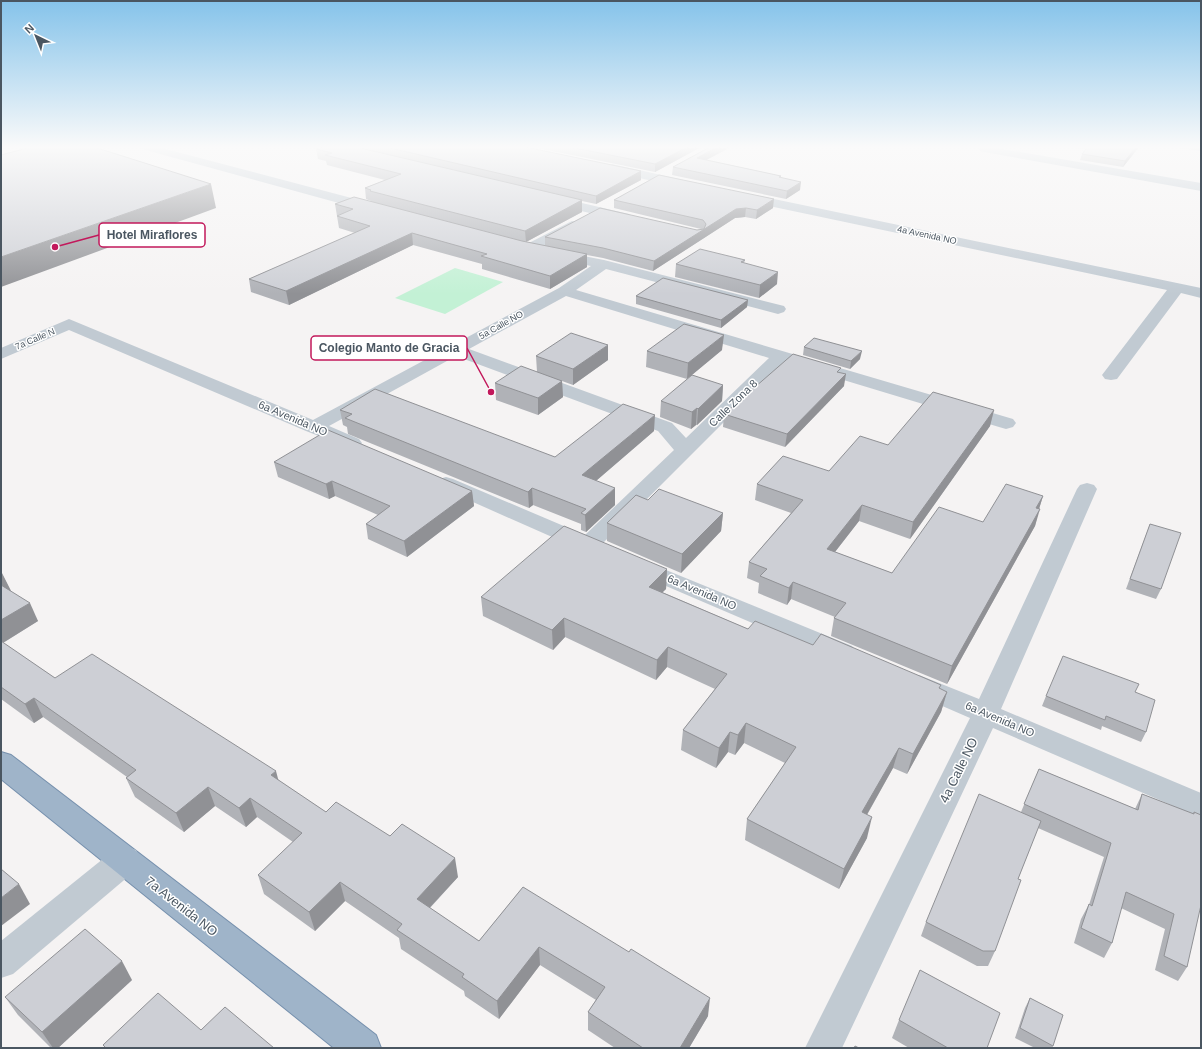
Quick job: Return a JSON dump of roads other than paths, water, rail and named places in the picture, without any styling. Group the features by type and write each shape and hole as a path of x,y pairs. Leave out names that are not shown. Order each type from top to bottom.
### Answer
{"highway":[{"name":"7a Avenida NO","path":"1,763 362,1048"}],"street":[{"path":"329,196 382,210"},
{"name":"4a Avenida NO","path":"742,196 1177,288 1199,291"},
{"path":"543,197 636,219"},
{"path":"528,249 610,203"},
{"path":"512,245 604,264 778,309"},
{"name":"5a Calle NO","path":"313,427 564,291 604,264"},
{"path":"1111,375 1177,288"},
{"path":"564,291 1006,423"},
{"name":"7a Calle N","path":"1,354 69,324"},
{"name":"6a Avenida NO","path":"69,324 371,451"},
{"path":"455,350 665,427 685,450"},
{"name":"Calle Zona 8","path":"589,544 781,356"},
{"name":"6a Avenida NO","path":"429,476 861,660"},
{"name":"4a Calle NO","path":"823,1048 986,713 1087,488"},
{"name":"6a Avenida NO","path":"898,676 1201,806"},
{"path":"1,962 125,860"}],"place":[{"name":"Hotel Miraflores","path":"55,247"},
{"name":"Colegio Manto de Gracia","path":"491,392"}]}
